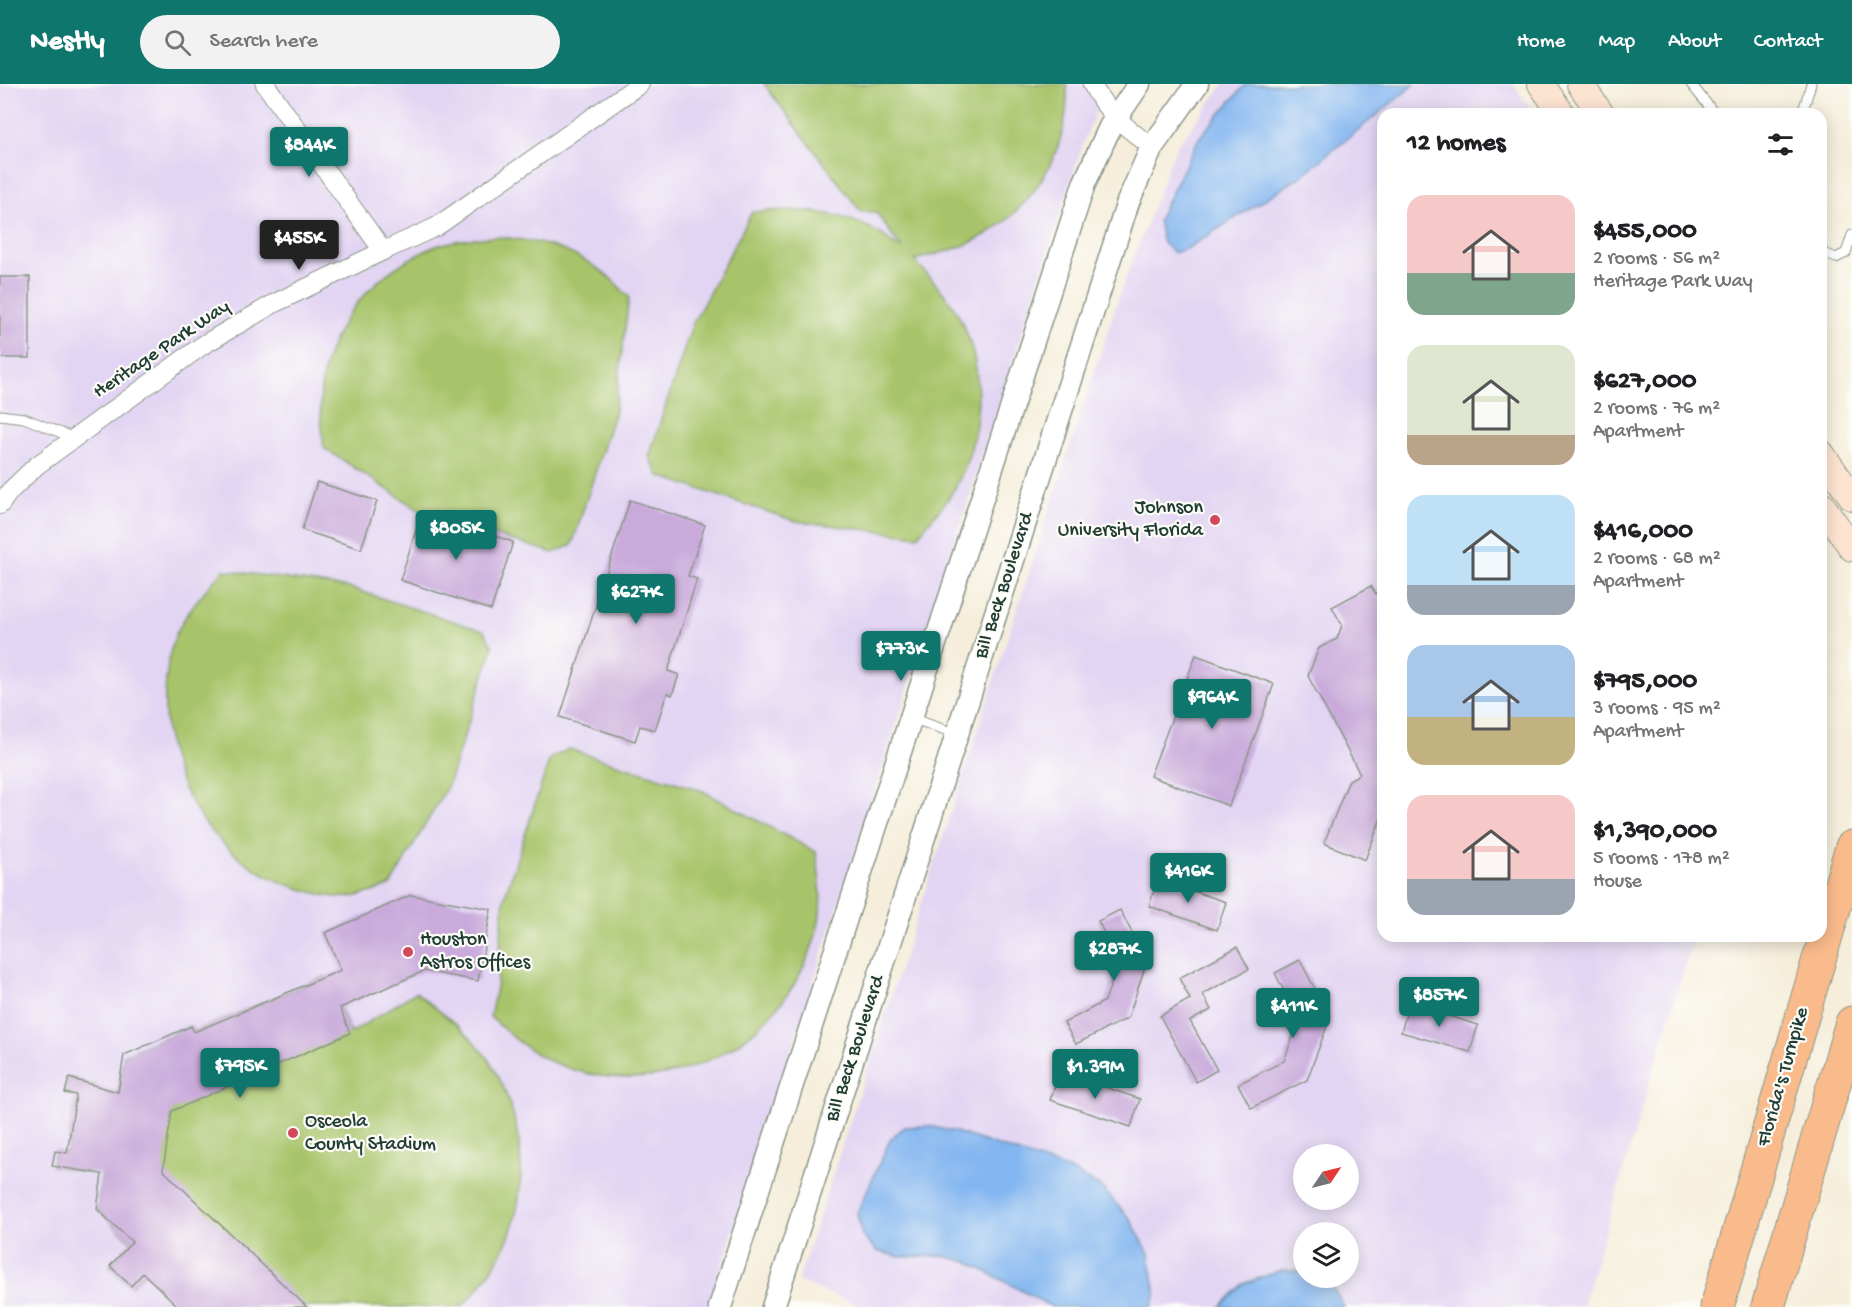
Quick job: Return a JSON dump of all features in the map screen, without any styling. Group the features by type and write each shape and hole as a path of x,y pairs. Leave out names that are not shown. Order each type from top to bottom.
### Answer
{"highway":[{"name":"Florida's Turnpike","path":"1827,932 1852,847"},
{"name":"Florida's Turnpike","path":"1716,1307 1824,942"},
{"path":"1768,1307 1852,1023"}],"main road":[{"path":"1580,84 1597,108"},
{"path":"1549,87 1559,108"},
{"path":"1827,462 1852,497"},
{"path":"1827,513 1852,548"}],"street":[{"path":"265,84 382,250"},
{"name":"Heritage Park Way","path":"0,506 10,490 36,466 203,345 273,304 382,250 436,227 640,84"},
{"path":"1092,84 1105,107 1116,119 1152,147"},
{"path":"720,1307 1084,184 1116,119 1139,84"},
{"name":"Bill Beck Boulevard","path":"773,1307 1128,202 1152,147 1197,84"}],"lane":[{"path":"1691,84 1710,108"},
{"path":"1804,108 1811,84"},
{"path":"1827,254 1836,258 1846,253 1852,235"},
{"path":"0,415 24,418 74,438"},
{"path":"911,718 957,734"}],"shaded area":[{"path":"0,84 1107,84 1083,143 709,1307 0,1307"},
{"name":"Johnson University Florida","path":"1224,84 1513,84 1530,108 1377,108 1377,942 1692,942 1582,1307 862,1307 798,1281 1121,290 1175,149"}],"green space":[{"path":"764,84 1067,84 1062,132 1055,154 1031,195 997,227 976,240 954,249 914,260 949,300 964,327 977,376 978,401 976,427 962,475 950,496 918,536 795,521 659,476 649,457 692,325 752,212 784,210 834,215 865,225 902,249 876,212 861,212"},
{"path":"498,237 525,240 574,255 606,274 629,297 615,411 572,545 553,553 422,512 324,448 320,402 323,375 335,337 357,304 385,276 429,249 454,241"},
{"path":"224,570 350,588 484,631 493,647 448,785 390,886 360,895 338,897 301,889 271,877 243,861 220,840 200,816 184,788 173,759 166,727 165,695 168,663 171,647 182,623"},
{"path":"569,749 703,791 816,852 820,883 820,914 816,934 800,973 778,1007 749,1036 715,1057 678,1071 639,1078 598,1076 557,1064 538,1055 490,1017 497,982 504,899 550,758"},
{"name":"Osceola County Stadium","path":"326,976 351,1033 416,992 467,1035 492,1065 505,1091 514,1119 521,1176 518,1204 511,1232 499,1258 477,1290 461,1307 298,1307 144,1273 131,1286 110,1266 132,1242 97,1209 106,1149 90,1147 86,1172 52,1166 55,1151 67,1153 76,1096 65,1093 69,1078 97,1086 92,1117 113,1121 124,1055 191,1026 194,1032"}],"water":[{"path":"1246,84 1415,84 1385,108 1377,108 1377,115 1300,177 1188,248 1174,253 1163,243 1158,220 1199,138"},
{"path":"929,1126 956,1132 1070,1170 1101,1187 1131,1220 1149,1254 1156,1294 1152,1307 1052,1307 968,1262 943,1256 900,1257 877,1251 862,1236 857,1213 890,1140 904,1127"},
{"path":"1282,1270 1293,1271 1293,1288 1332,1288 1344,1307 1220,1307 1243,1284"}],"building":[{"path":"0,277 30,277 30,358 0,358"},
{"path":"317,482 377,501 361,549 302,530"},
{"path":"630,500 705,525 688,576 697,579 668,671 679,675 672,695 667,693 655,730 640,726 635,741 560,717"},
{"path":"422,512 513,542 491,610 400,580"},
{"path":"1371,586 1377,596 1377,829 1365,860 1324,843 1349,780 1360,774 1308,676 1319,648 1337,639 1342,625 1332,607"},
{"path":"1196,655 1274,684 1229,806 1150,776"},
{"path":"1158,879 1226,902 1217,930 1149,906"},
{"path":"411,895 491,909 478,981 424,971 340,1008 350,1033 172,1111 163,1170 307,1307 179,1307 143,1273 131,1286 110,1266 132,1242 97,1209 102,1174 52,1166 55,1151 67,1153 76,1095 65,1093 69,1078 118,1092 124,1055 191,1026 194,1032 341,970 325,933"},
{"path":"1120,910 1147,961 1128,1018 1076,1044 1064,1023 1105,1001 1119,962 1098,921"},
{"path":"1237,947 1249,969 1203,994 1211,1010 1190,1021 1217,1070 1196,1082 1160,1016 1190,999 1179,978"},
{"path":"1300,960 1330,1018 1307,1080 1251,1108 1238,1084 1284,1061 1299,1020 1275,973"},
{"path":"1409,1004 1478,1025 1470,1052 1401,1032"},
{"path":"1060,1072 1140,1099 1131,1127 1050,1100"}],"place":[{"name":"Johnson University Florida","path":"1215,520"},
{"name":"Houston Astros Offices","path":"408,952"},
{"name":"Osceola County Stadium","path":"293,1133"}]}
